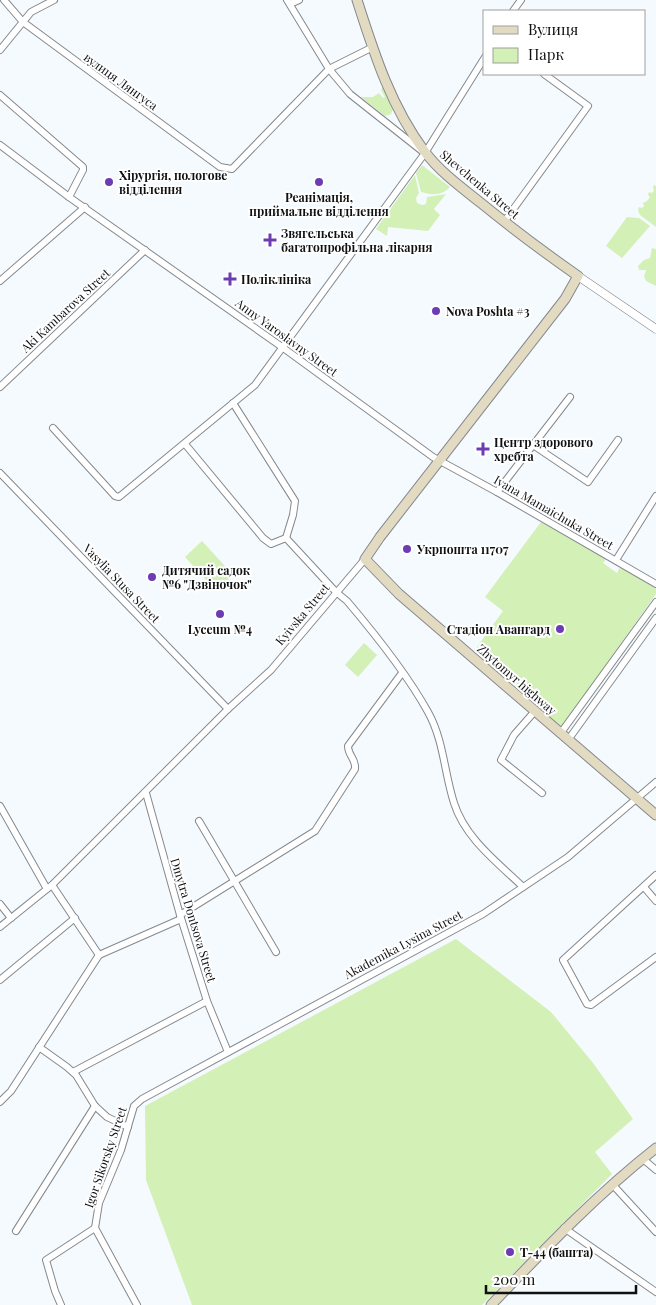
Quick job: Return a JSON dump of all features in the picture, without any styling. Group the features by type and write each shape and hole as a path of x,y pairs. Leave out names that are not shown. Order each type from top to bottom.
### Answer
{"main road":[{"name":"Shevchenka Street","path":"357,0 372,48 400,112 425,153 468,193 504,222 578,276"},
{"name":"Kyivska Street","path":"365,559 565,300 578,276"},
{"name":"Zhytomyr highway","path":"365,559 399,594 656,815"},
{"path":"491,1305 564,1228 612,1184 656,1148"}],"street":[{"name":"вулиця Лянгуса","path":"4,0 23,22 220,167 232,169 329,69"},
{"path":"0,50 31,12 54,0"},
{"path":"299,0 289,2 329,69 350,94 425,153"},
{"path":"329,69 372,48"},
{"path":"53,428 118,497 255,385 425,153 483,60"},
{"path":"504,222 588,106 545,75"},
{"path":"0,94 83,167 69,197"},
{"name":"Anny Yaroslavny Street","path":"0,144 69,197 282,347 439,461"},
{"path":"0,281 85,208"},
{"name":"Aki Kambarova Street","path":"0,387 145,250"},
{"name":"Shevchenka Street","path":"578,276 656,329"},
{"path":"497,492 570,396"},
{"path":"233,403 294,501 293,515 286,538"},
{"path":"533,445 588,482 618,440"},
{"path":"185,444 263,538 271,544 286,538"},
{"name":"Ivana Mamaichuka Street","path":"439,461 497,492 656,584"},
{"name":"Vasylia Stusa Street","path":"0,473 228,709"},
{"path":"616,560 656,496"},
{"path":"286,538 336,592 348,601 402,673 428,712 444,753 454,803 462,821 472,837 523,887"},
{"name":"Kyivska Street","path":"0,927 49,887 146,793 228,709 271,670 365,559"},
{"path":"560,734 656,602"},
{"path":"568,740 656,618"},
{"path":"0,1102 10,1091 99,955 180,917 315,831 355,769 356,763 348,750 348,746 402,673"},
{"path":"535,711 514,735 501,760 542,793"},
{"name":"Akademika Lysina Street","path":"142,1099 483,914 568,858 656,782"},
{"name":"Dmytra Dontsova Street","path":"146,793 180,917 207,1001 228,1052"},
{"path":"0,806 49,887 75,918 99,955"},
{"path":"199,821 276,952"},
{"path":"656,876 563,960 587,1004 590,1005 656,957"},
{"path":"644,887 656,901"},
{"path":"0,904 11,918"},
{"path":"0,980 75,918"},
{"path":"73,1072 207,1001"},
{"path":"39,1047 73,1072 95,1106 107,1117 128,1127"},
{"name":"Igor Sikorsky Street","path":"137,1305 95,1228 99,1203 134,1106 142,1099"},
{"path":"16,1231 95,1106"},
{"path":"643,1159 656,1170"},
{"path":"612,1184 656,1232"},
{"path":"62,1305 55,1291 46,1260 95,1228"},
{"path":"564,1228 656,1292"}],"green space":[{"path":"383,86 393,109 391,114 385,116 361,97 373,97 379,93 383,98 385,97 381,90"},
{"path":"422,165 450,187 444,192 436,194 421,192 416,173"},
{"path":"415,175 419,193 416,198 417,203 426,204 427,197 446,194 434,209 440,215 428,231 388,227 387,236 376,229"},
{"path":"654,185 656,186 656,227 640,215 638,210 639,207 642,208 644,206 643,203 650,197 648,195 649,192 652,193 654,191"},
{"path":"627,217 639,218 650,226 622,258 606,246"},
{"path":"652,248 656,249 656,286 646,281 644,276 646,270 639,270 638,266 644,260 650,258"},
{"name":"Стадіон Авангард","path":"541,522 606,559 603,563 617,573 620,567 656,589 656,594 561,728 477,647 503,611 485,597"},
{"path":"202,541 233,575 216,591 185,557"},
{"path":"364,643 377,655 358,677 345,665"},
{"path":"456,939 551,1012 593,1063 633,1119 595,1152 612,1174 482,1305 192,1305 146,1180 145,1106"}],"place":[{"name":"Хірургія, пологове відділення","path":"109,182"},
{"name":"Реанімація, приймальне відділення","path":"319,182"},
{"name":"Звягельська багатопрофільна лікарня","path":"270,240"},
{"name":"Поліклініка","path":"230,279"},
{"name":"Nova Poshta #3","path":"436,311"},
{"name":"Центр здорового хребта","path":"483,449"},
{"name":"Укрпошта 11707","path":"407,549"},
{"name":"Дитячий садок №6 \"Дзвіночок\"","path":"152,577"},
{"name":"Lyceum №4","path":"220,614"},
{"name":"Стадіон Авангард","path":"560,629"},
{"name":"Т-44 (башта)","path":"510,1252"}]}
